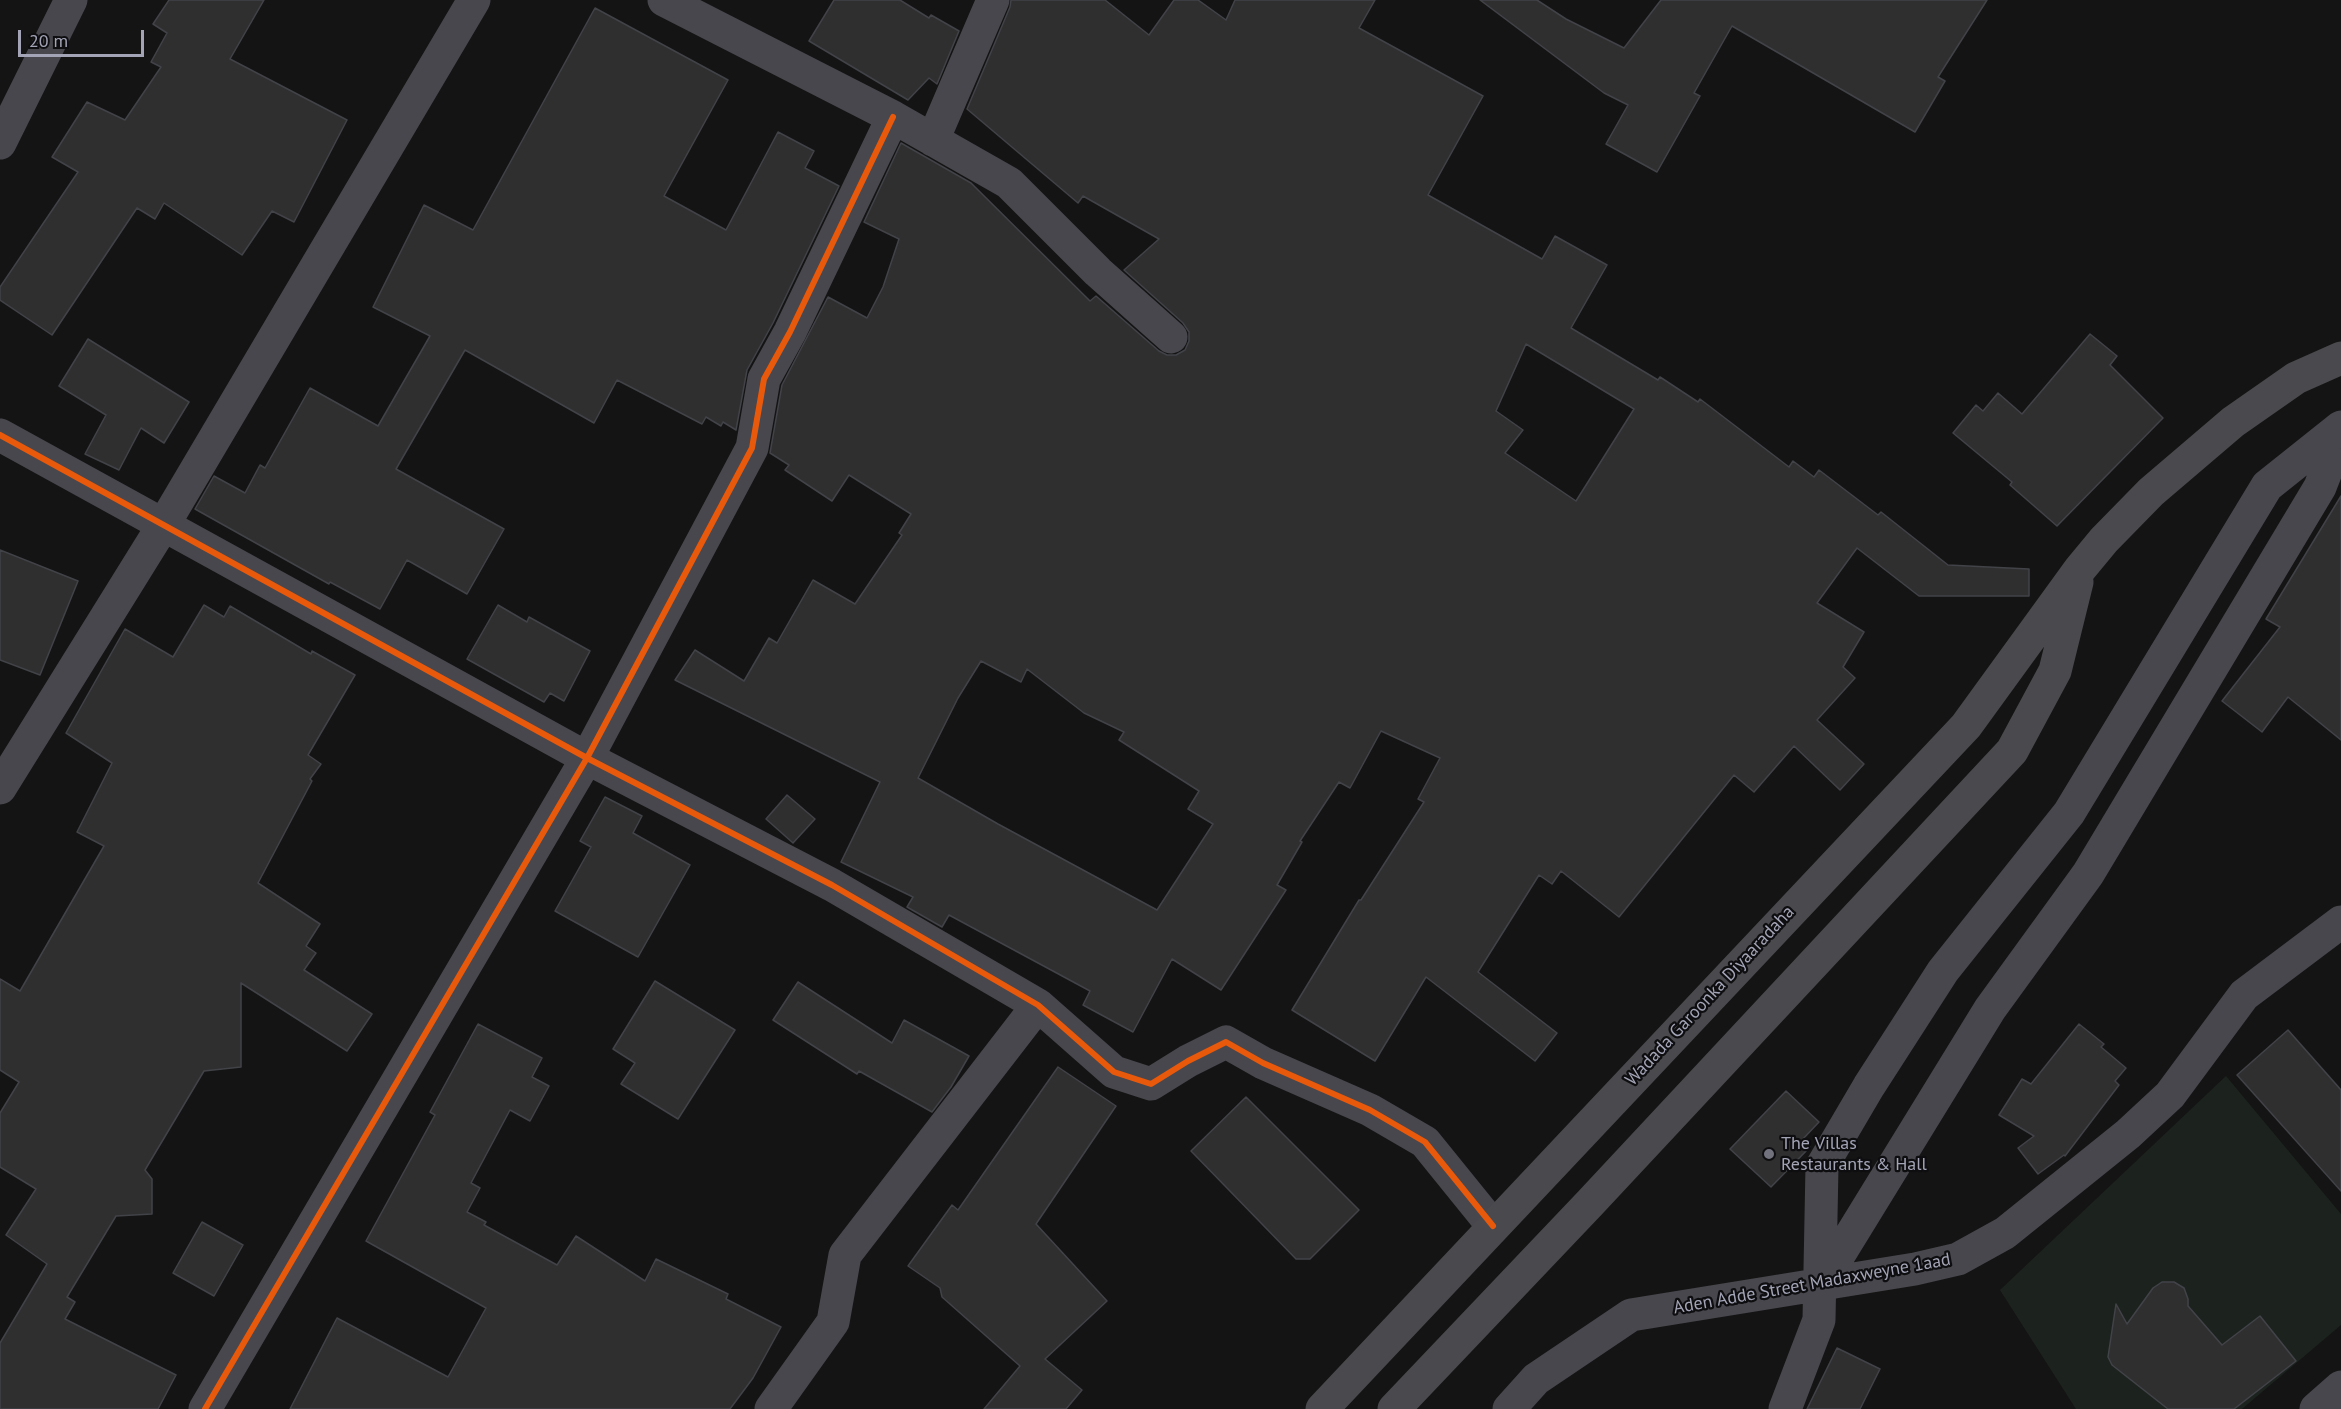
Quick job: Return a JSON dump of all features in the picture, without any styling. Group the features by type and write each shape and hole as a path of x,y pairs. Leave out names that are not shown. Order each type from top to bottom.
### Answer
{"main road":[{"name":"Wadada Garoonka Diyaaradaha","path":"1322,1409 1966,726 2080,569 2104,540 2151,492 2233,422 2295,378 2341,358"},
{"name":"Wadada Garoonka Diyaaradaha","path":"1394,1409 1590,1203 2012,751 2055,671 2080,569"}],"street":[{"path":"0,143 71,0"},
{"path":"0,788 164,524 474,0"},
{"path":"664,0 892,117 1009,183 1098,272 1171,337"},
{"path":"933,140 993,0"},
{"path":"205,1409 587,758 752,448 764,379 790,332 892,117"},
{"path":"1785,1409 1819,1320 1822,1166 1869,1086 1943,971 2069,813 2267,486 2341,427"},
{"path":"1821,1284 1990,1009 2088,874 2320,487 2341,433"},
{"path":"0,435 587,758 832,885 1038,1005 1114,1072 1151,1084 1188,1061 1226,1042 1263,1063 1370,1110 1425,1142 1493,1226"},
{"name":"Aden Adde Street Madaxweyne 1aad","path":"1509,1409 1536,1379 1631,1315 1915,1269 1958,1259 2005,1233 2128,1134 2170,1095 2244,995 2341,922"},
{"path":"771,1409 833,1322 845,1255 1038,1005"},
{"path":"2316,1409 2341,1387"}],"shaded area":[{"path":"2226,1076 2341,1214 2341,1325 2242,1409 2076,1409 2000,1290"}],"building":[{"path":"169,0 264,0 230,59 347,120 294,222 272,211 242,255 164,203 155,219 137,208 52,335 0,300 0,287 78,172 52,157 87,102 125,120 161,67 151,62 167,33 153,24"},
{"path":"834,0 900,0 929,18 931,15 959,31 937,84 929,78 908,100 809,41"},
{"path":"1011,0 1105,0 1149,35 1174,0 1198,0 1226,20 1235,0 1375,0 1359,28 1483,96 1428,195 1542,259 1555,236 1607,265 1571,328 1658,380 1660,377 1698,402 1700,399 1789,467 1793,461 1814,477 1819,470 1878,515 1881,512 1948,565 2029,569 2029,596 1919,596 1857,548 1817,603 1864,632 1843,667 1855,678 1817,720 1864,764 1840,790 1794,746 1754,792 1734,775 1619,917 1561,871 1552,884 1539,875 1478,972 1557,1033 1535,1061 1426,977 1375,1061 1292,1010 1359,900 1424,802 1418,799 1440,758 1381,731 1350,788 1339,782 1300,841 1302,842 1277,885 1286,890 1221,990 1172,959 1133,1032 1083,1005 1090,991 949,915 942,927 907,907 913,897 841,862 880,782 675,680 695,650 744,681 769,638 777,643 813,580 855,604 902,535 899,533 911,514 849,475 832,501 785,470 789,465 770,453 782,385 828,297 867,318 883,287 899,239 864,222 901,143 971,183 1090,301 1096,296 1159,351 1167,355 1176,355 1185,350 1189,341 1189,332 1183,323 1124,270 1159,239 1083,196 1078,203 967,109","holes":["1526,344 1634,409 1576,501 1505,453 1523,430 1496,411","981,661 1021,682 1027,669 1084,713 1124,732 1119,740 1199,791 1188,809 1213,824 1157,910 918,778 958,698"]},
{"path":"1480,0 1537,0 1566,19 1624,48 1661,0 1987,0 1938,77 1945,81 1915,132 1732,26 1694,93 1700,96 1657,172 1606,144 1628,105 1604,93"},
{"path":"595,8 728,80 664,196 726,230 778,132 814,151 805,168 839,186 773,323 747,370 736,430 723,422 721,426 706,417 702,424 617,380 594,423 465,350 396,469 504,529 467,594 407,560 380,609 330,582 329,584 195,509 214,476 245,493 260,465 265,468 310,388 378,426 430,336 373,307 424,205 473,230"},
{"path":"2090,334 2117,356 2110,365 2163,418 2057,526 2010,485 2012,482 1953,433 1976,405 1983,411 1998,393 2022,414"},
{"path":"88,339 189,402 164,443 141,428 119,470 85,454 106,415 59,386"},
{"path":"2341,496 2341,740 2288,697 2262,732 2222,701 2280,627 2266,619"},
{"path":"0,550 78,581 40,675 0,660"},
{"path":"204,605 224,617 230,606 311,654 312,651 355,675 308,755 321,764 310,779 312,781 258,883 320,924 306,946 316,953 304,970 372,1014 347,1051 241,983 241,1067 204,1071 145,1170 152,1179 152,1214 116,1216 67,1297 75,1302 65,1319 176,1375 158,1409 0,1409 0,1343 47,1264 6,1235 36,1189 0,1167 0,1113 19,1082 0,1070 0,979 20,991 104,846 77,832 112,763 66,733 125,629 173,657"},
{"path":"498,605 527,622 529,617 590,651 564,701 550,693 544,702 467,659"},
{"path":"787,795 815,819 793,843 766,819"},
{"path":"605,797 642,816 633,833 690,865 638,957 555,911 591,847 580,841"},
{"path":"655,981 735,1030 678,1119 621,1084 635,1063 613,1049"},
{"path":"798,982 892,1043 904,1020 969,1056 951,1087 932,1112 859,1071 857,1074 773,1020"},
{"path":"478,1024 542,1058 532,1077 549,1086 530,1121 510,1110 471,1183 480,1188 467,1212 486,1222 484,1225 557,1265 576,1236 645,1281 656,1259 728,1294 726,1299 781,1327 753,1378 730,1409 290,1409 337,1318 448,1377 486,1308 366,1241 435,1115 430,1112"},
{"path":"2079,1024 2104,1044 2101,1047 2126,1068 2115,1081 2119,1085 2065,1156 2038,1174 2018,1148 2034,1136 1999,1115 2022,1079 2031,1084"},
{"path":"2288,1030 2341,1090 2341,1191 2237,1075"},
{"path":"1058,1067 1116,1106 1036,1224 1107,1301 1045,1359 1082,1390 1066,1409 984,1409 1020,1366 942,1297 940,1288 908,1266 952,1205 958,1210"},
{"name":"The Villas Restaurants & Hall","path":"1786,1091 1819,1122 1802,1140 1810,1147 1771,1187 1730,1149"},
{"path":"1246,1097 1359,1210 1310,1259 1296,1259 1191,1151"},
{"path":"202,1222 243,1245 214,1296 173,1273"},
{"path":"2162,1282 2174,1282 2184,1288 2188,1306 2222,1345 2260,1316 2296,1361 2234,1409 2168,1409 2112,1365 2108,1357 2116,1304 2127,1324 2153,1288"},
{"path":"1837,1348 1880,1369 1860,1409 1807,1409"}],"cycle path":[{"path":"205,1409 587,758 752,448 764,379 790,332 893,117"},
{"path":"0,435 587,758 832,885 1038,1005 1114,1072 1151,1084 1188,1061 1226,1042 1263,1063 1370,1110 1425,1142 1493,1226"}],"place":[{"name":"The Villas Restaurants & Hall","path":"1769,1154"}]}
